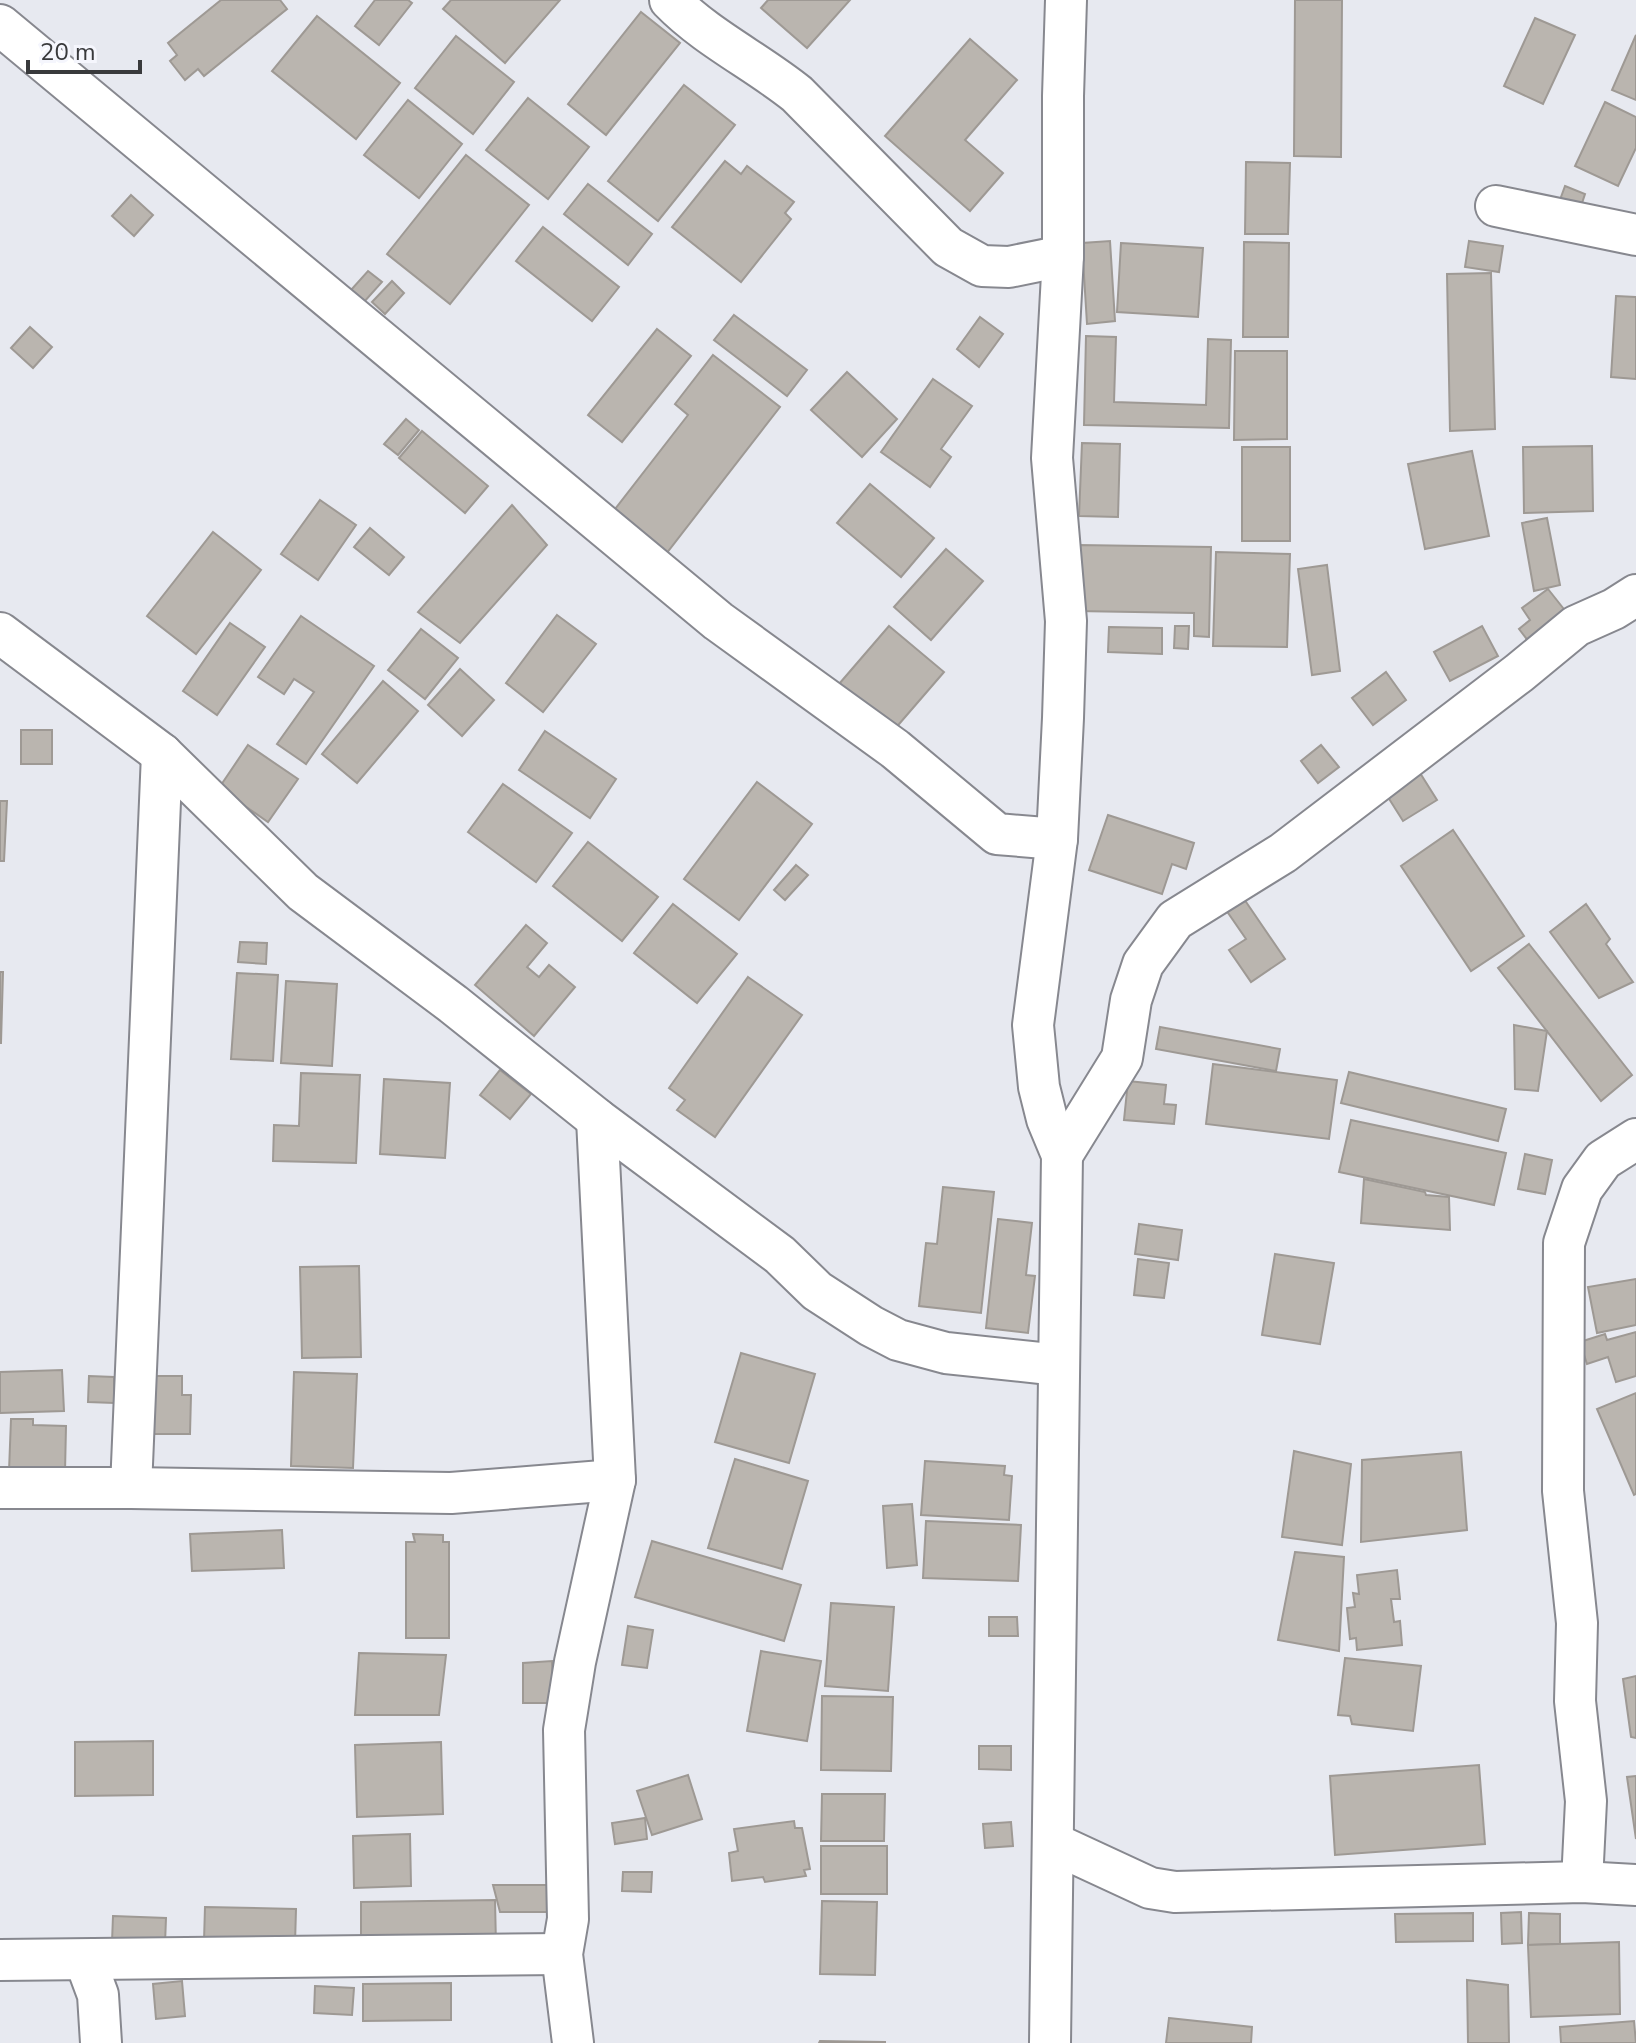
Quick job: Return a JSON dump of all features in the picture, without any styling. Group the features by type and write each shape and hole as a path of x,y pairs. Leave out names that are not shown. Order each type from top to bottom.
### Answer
{"street":[{"path":"670,0 684,15 797,94 948,247 982,266 1009,267 1063,256"},
{"path":"1050,2043 1062,1155 1047,1119 1039,1087 1033,1025 1057,839 1066,621 1052,458 1063,256 1066,0"},
{"path":"0,25 718,621 895,749 997,834 1057,839"},
{"path":"1496,206 1636,235"},
{"path":"1062,1155 1122,1058 1131,1000 1143,964 1175,920 1283,853 1576,626 1636,595"},
{"path":"0,633 162,754 303,892 453,1004 597,1119 780,1255 817,1291 898,1340 946,1353 1059,1365"},
{"path":"131,1488 162,754"},
{"path":"573,2043 562,1954 568,1919 564,1730 575,1662 615,1480 597,1119"},
{"path":"1582,1882 1586,1801 1575,1701 1577,1623 1563,1491 1564,1243 1582,1189 1603,1160 1636,1139"},
{"path":"0,1488 451,1493 615,1480"},
{"path":"1055,1844 1150,1888 1175,1892 1582,1882 1636,1885"},
{"path":"0,1960 562,1954"},
{"path":"85,1960 98,1995 101,2043"}],"building":[{"path":"221,0 280,0 287,9 204,76 198,69 185,80 170,61 177,55 168,43"},
{"path":"375,0 408,0 412,3 379,45 355,26"},
{"path":"451,0 560,0 505,63 443,9"},
{"path":"768,0 850,0 807,48 761,8"},
{"path":"1295,0 1342,0 1341,157 1294,156"},
{"path":"641,12 680,43 606,135 568,104"},
{"path":"317,16 400,83 356,139 272,71"},
{"path":"1535,18 1575,35 1543,104 1504,86"},
{"path":"1636,35 1636,100 1612,90"},
{"path":"456,36 514,82 473,134 415,88"},
{"path":"970,39 1017,80 965,140 1003,173 970,211 885,136"},
{"path":"684,85 735,125 658,221 608,181"},
{"path":"528,98 589,147 548,199 486,150"},
{"path":"408,100 462,144 419,198 364,155"},
{"path":"1605,102 1636,117 1636,148 1618,186 1575,166"},
{"path":"466,155 529,205 450,304 387,254"},
{"path":"725,161 741,174 747,166 794,202 785,213 791,219 741,282 672,227"},
{"path":"1246,162 1290,163 1288,234 1245,234"},
{"path":"588,184 652,234 628,265 564,214"},
{"path":"1565,186 1585,194 1577,218 1556,211"},
{"path":"131,195 153,215 134,236 112,216"},
{"path":"543,227 619,287 592,321 516,261"},
{"path":"1110,241 1115,321 1087,324 1082,243"},
{"path":"1469,241 1503,246 1499,272 1465,267"},
{"path":"1244,242 1289,243 1288,337 1243,337"},
{"path":"1121,243 1203,248 1198,317 1117,312"},
{"path":"368,271 382,282 355,312 342,300"},
{"path":"1491,273 1495,429 1450,431 1447,274"},
{"path":"392,281 404,293 385,314 372,302"},
{"path":"1616,296 1636,297 1636,379 1611,377"},
{"path":"734,315 807,370 787,396 714,340"},
{"path":"980,317 1003,334 979,367 957,349"},
{"path":"30,327 52,347 33,368 11,348"},
{"path":"657,329 691,356 622,442 588,415"},
{"path":"1086,336 1116,337 1114,402 1206,405 1208,339 1231,340 1229,428 1084,425"},
{"path":"1235,351 1287,351 1287,439 1234,440"},
{"path":"713,355 780,407 659,563 605,522 688,415 675,404"},
{"path":"847,372 897,419 862,457 811,410"},
{"path":"933,379 972,406 941,449 951,457 930,487 881,452"},
{"path":"406,419 419,430 398,455 384,444"},
{"path":"422,431 488,486 465,513 399,458"},
{"path":"1082,443 1120,444 1118,517 1079,516"},
{"path":"1592,446 1593,511 1524,513 1523,447"},
{"path":"1242,447 1290,447 1290,541 1242,541"},
{"path":"1472,451 1489,536 1425,549 1408,464"},
{"path":"870,484 934,538 901,577 837,523"},
{"path":"320,500 356,525 318,580 281,554"},
{"path":"512,505 547,545 460,643 418,612"},
{"path":"1547,518 1560,585 1534,591 1522,523"},
{"path":"370,528 404,557 389,575 354,547"},
{"path":"213,532 261,570 196,654 147,616"},
{"path":"1078,545 1211,547 1209,637 1194,636 1194,613 1076,611"},
{"path":"946,549 983,581 931,640 894,607"},
{"path":"1216,552 1290,554 1287,647 1213,646"},
{"path":"1327,565 1340,671 1312,675 1298,569"},
{"path":"1548,589 1567,613 1529,642 1519,629 1530,620 1522,608"},
{"path":"557,615 596,644 543,712 506,683"},
{"path":"301,616 374,666 306,764 277,744 314,692 294,679 284,694 258,677"},
{"path":"230,623 265,647 217,715 183,691"},
{"path":"889,626 944,672 887,738 833,691"},
{"path":"1175,626 1189,626 1188,649 1174,648"},
{"path":"1482,626 1498,656 1450,681 1434,652"},
{"path":"1109,627 1162,628 1162,654 1108,652"},
{"path":"421,629 458,658 425,699 388,670"},
{"path":"460,669 494,700 462,736 428,705"},
{"path":"1386,672 1406,700 1373,725 1352,698"},
{"path":"383,681 418,711 357,783 322,754"},
{"path":"21,730 52,730 52,764 21,764"},
{"path":"545,731 616,779 590,818 519,770"},
{"path":"248,745 298,779 268,822 219,788"},
{"path":"1321,745 1339,767 1318,783 1301,761"},
{"path":"1415,765 1437,800 1403,821 1381,786"},
{"path":"757,782 812,824 739,920 684,879"},
{"path":"503,784 572,833 536,882 468,832"},
{"path":"0,801 7,801 4,861 0,861"},
{"path":"1108,815 1194,843 1186,869 1172,864 1162,894 1089,870"},
{"path":"1453,830 1524,936 1471,971 1401,866"},
{"path":"588,842 658,897 622,941 553,886"},
{"path":"796,865 808,875 785,900 774,890"},
{"path":"1242,896 1285,959 1251,982 1229,950 1246,939 1224,907"},
{"path":"673,904 737,954 697,1003 634,953"},
{"path":"1586,904 1610,939 1606,944 1633,982 1599,998 1550,932"},
{"path":"526,925 547,943 527,967 539,977 549,965 575,987 534,1036 475,985"},
{"path":"240,942 267,943 266,964 238,962"},
{"path":"1529,944 1632,1075 1601,1101 1498,968"},
{"path":"0,972 3,972 1,1043 0,1043"},
{"path":"237,973 278,975 273,1061 231,1059"},
{"path":"748,977 802,1015 715,1137 677,1110 685,1100 669,1088"},
{"path":"286,981 337,984 332,1066 281,1063"},
{"path":"1514,1025 1547,1031 1538,1091 1515,1089"},
{"path":"1160,1027 1280,1049 1276,1071 1156,1049"},
{"path":"1213,1064 1337,1080 1329,1139 1206,1124"},
{"path":"500,1070 531,1094 510,1119 480,1095"},
{"path":"1349,1072 1506,1109 1498,1141 1341,1103"},
{"path":"301,1073 360,1075 356,1163 273,1161 274,1125 299,1126"},
{"path":"384,1079 450,1083 445,1158 380,1154"},
{"path":"1128,1081 1166,1085 1164,1104 1176,1105 1174,1124 1124,1120"},
{"path":"1351,1120 1506,1153 1494,1205 1339,1172"},
{"path":"1525,1154 1552,1160 1545,1194 1518,1189"},
{"path":"1364,1179 1425,1192 1426,1195 1449,1197 1450,1230 1361,1223"},
{"path":"943,1187 994,1192 981,1313 919,1306 926,1243 937,1244"},
{"path":"998,1219 1032,1223 1026,1275 1035,1276 1028,1333 986,1328"},
{"path":"1139,1224 1182,1230 1178,1260 1135,1254"},
{"path":"1275,1254 1334,1263 1320,1344 1262,1335"},
{"path":"1138,1259 1169,1263 1164,1298 1134,1295"},
{"path":"359,1266 361,1357 302,1358 300,1267"},
{"path":"1636,1279 1636,1325 1597,1333 1588,1287"},
{"path":"1636,1332 1636,1376 1616,1382 1608,1357 1587,1364 1580,1342 1605,1334 1607,1340"},
{"path":"741,1353 815,1374 789,1463 715,1442"},
{"path":"62,1370 64,1411 0,1413 0,1372"},
{"path":"294,1372 357,1374 353,1468 291,1466"},
{"path":"89,1376 114,1377 114,1403 88,1402"},
{"path":"148,1376 182,1376 182,1395 191,1395 190,1434 147,1434"},
{"path":"1636,1393 1636,1494 1634,1495 1597,1409"},
{"path":"11,1419 33,1419 33,1425 66,1426 65,1472 9,1471"},
{"path":"1294,1451 1351,1464 1342,1545 1282,1537"},
{"path":"1461,1452 1467,1530 1361,1542 1362,1460"},
{"path":"735,1459 808,1481 782,1569 708,1548"},
{"path":"925,1461 1005,1466 1004,1475 1012,1476 1009,1520 921,1515"},
{"path":"912,1504 917,1565 887,1568 883,1506"},
{"path":"926,1521 1021,1525 1018,1581 923,1578"},
{"path":"282,1530 284,1568 192,1571 190,1534"},
{"path":"413,1534 443,1535 443,1542 449,1542 449,1638 406,1638 406,1542 415,1542"},
{"path":"652,1541 801,1585 784,1641 635,1597"},
{"path":"1295,1552 1344,1557 1339,1651 1278,1640"},
{"path":"1397,1570 1400,1599 1391,1599 1394,1622 1400,1621 1402,1645 1357,1650 1356,1638 1350,1639 1347,1608 1355,1607 1353,1593 1359,1594 1357,1575"},
{"path":"831,1603 894,1607 888,1691 825,1686"},
{"path":"989,1617 1017,1617 1018,1636 989,1636"},
{"path":"628,1626 653,1630 647,1668 622,1665"},
{"path":"761,1651 821,1661 807,1741 747,1731"},
{"path":"359,1653 446,1655 439,1715 355,1715"},
{"path":"1345,1658 1421,1666 1413,1731 1352,1724 1350,1716 1338,1715"},
{"path":"552,1661 553,1703 523,1703 523,1663"},
{"path":"1636,1676 1636,1738 1631,1737 1623,1679"},
{"path":"822,1696 893,1697 891,1771 821,1770"},
{"path":"153,1741 153,1795 75,1796 75,1742"},
{"path":"441,1742 443,1814 357,1817 355,1745"},
{"path":"979,1746 1011,1746 1011,1770 979,1769"},
{"path":"1479,1765 1485,1844 1335,1855 1330,1776"},
{"path":"688,1775 702,1819 652,1835 637,1791"},
{"path":"1636,1776 1636,1839 1627,1777"},
{"path":"822,1794 885,1794 884,1841 821,1841"},
{"path":"645,1818 647,1839 615,1844 612,1823"},
{"path":"794,1821 795,1828 802,1828 810,1869 804,1870 806,1876 765,1882 763,1877 732,1881 729,1853 738,1851 734,1829"},
{"path":"1011,1822 1013,1846 985,1848 983,1824"},
{"path":"410,1834 411,1886 354,1888 353,1836"},
{"path":"821,1846 887,1846 887,1894 821,1894"},
{"path":"623,1872 652,1872 651,1892 622,1891"},
{"path":"493,1885 554,1885 554,1912 500,1912"},
{"path":"495,1900 496,1945 361,1947 361,1902"},
{"path":"822,1901 877,1902 875,1975 820,1974"},
{"path":"205,1907 296,1909 295,1944 204,1941"},
{"path":"1521,1912 1522,1943 1502,1944 1501,1913"},
{"path":"1473,1913 1473,1941 1396,1942 1395,1914"},
{"path":"1529,1913 1560,1914 1560,1944 1528,1945"},
{"path":"113,1916 166,1918 165,1944 112,1942"},
{"path":"1619,1942 1620,2014 1531,2017 1528,1945"},
{"path":"1467,1980 1508,1985 1509,2043 1468,2043"},
{"path":"182,1981 185,2016 156,2019 153,1984"},
{"path":"451,1983 451,2020 363,2021 363,1984"},
{"path":"315,1986 354,1988 352,2015 314,2013"},
{"path":"1169,2018 1252,2027 1251,2043 1166,2043"},
{"path":"1634,2021 1636,2043 1561,2043 1560,2027"},
{"path":"820,2041 886,2042 819,2043"}]}
